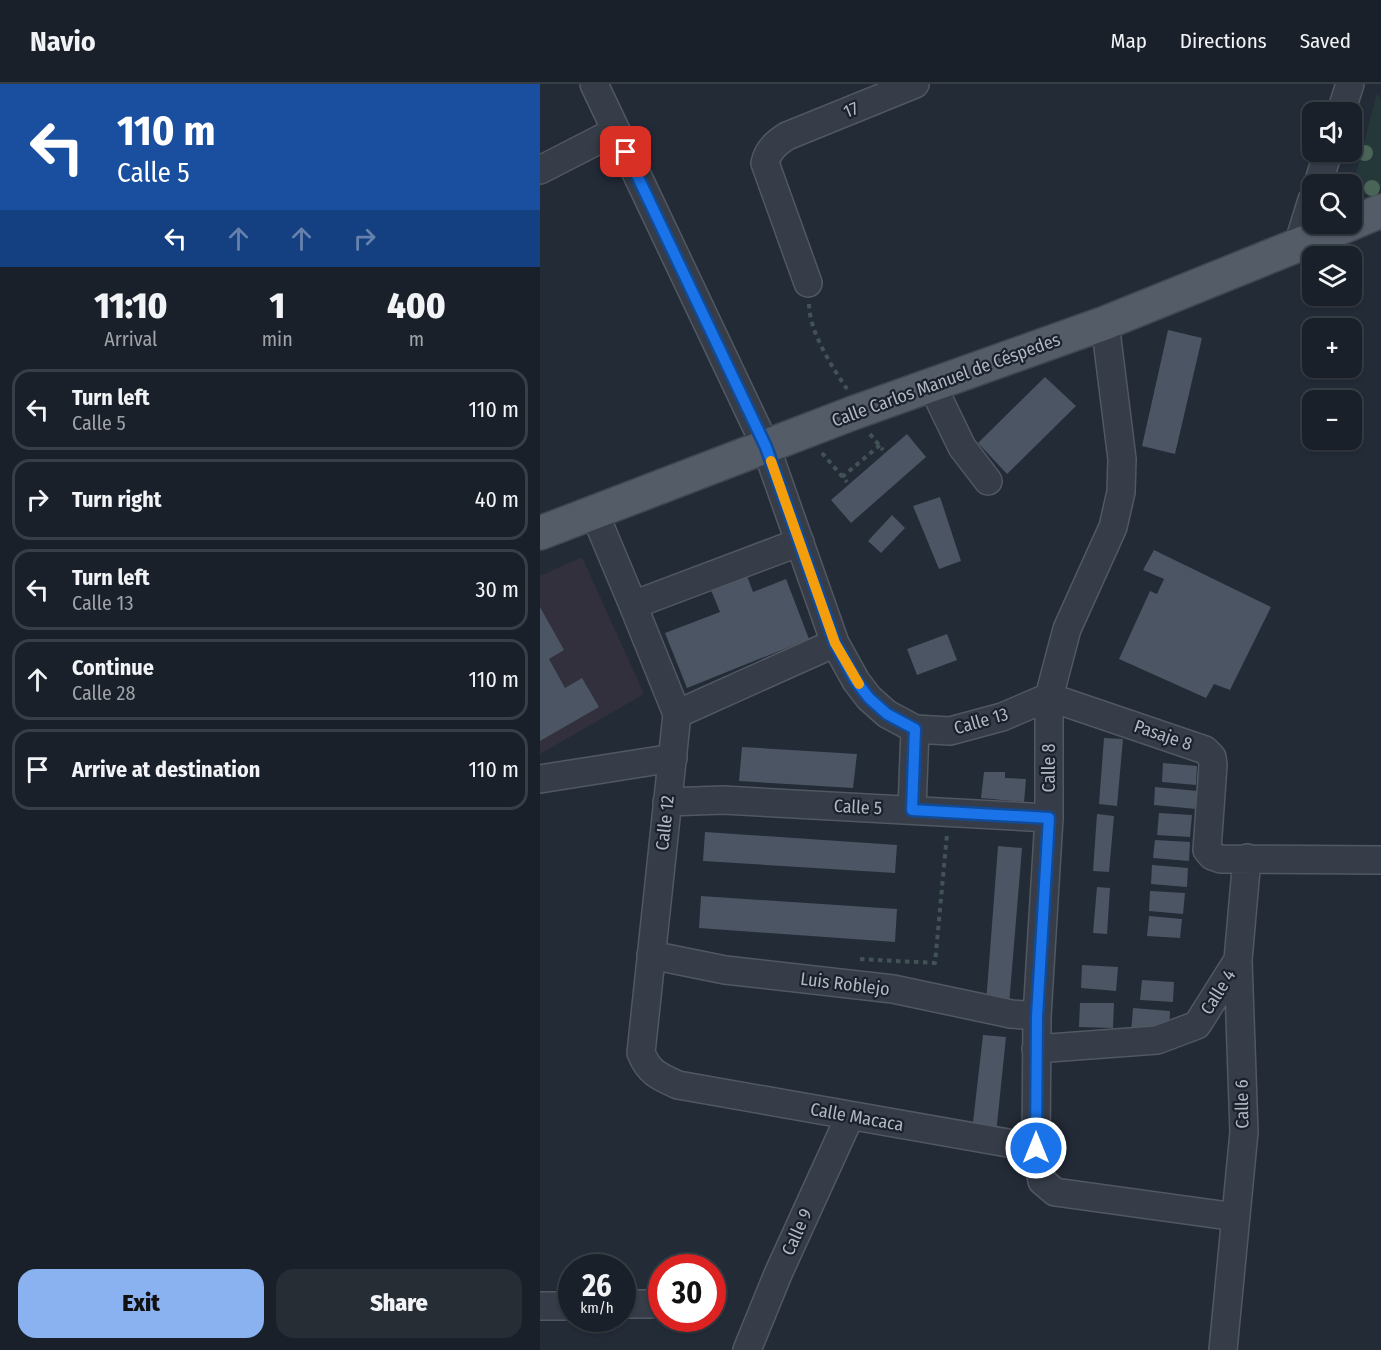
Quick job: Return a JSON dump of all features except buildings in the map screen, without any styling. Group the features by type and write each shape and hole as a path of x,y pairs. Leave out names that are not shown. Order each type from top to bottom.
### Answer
{"main road":[{"name":"Calle Carlos Manuel de Céspedes","path":"1362,219 1381,211"},
{"name":"Calle Carlos Manuel de Céspedes","path":"540,533 861,410 1105,323 1324,234"}],"street":[{"name":"Calle 13","path":"594,84 766,447 835,643 856,681 869,698 887,714 915,729 950,732 1002,717 1049,697"},
{"name":"17","path":"808,283 765,163 771,149 787,136 915,84"},
{"path":"1344,102 1350,84"},
{"path":"540,170 616,131"},
{"path":"1298,245 1302,232"},
{"name":"Calle 8","path":"1105,323 1122,459 1121,492 1113,527 1067,629 1049,697 1049,818 1037,1016 1036,1148 1042,1181 1055,1192 1236,1217"},
{"path":"932,385 957,440 988,481"},
{"path":"594,512 677,714 835,643"},
{"path":"633,605 800,542"},
{"name":"Pasaje 8","path":"1049,697 1205,750 1212,757 1213,765 1207,850 1212,856 1221,859 1247,858"},
{"name":"Calle 12","path":"677,714 641,1053 653,1074 678,1085"},
{"path":"912,810 915,729"},
{"path":"540,779 673,758"},
{"name":"Calle 5","path":"667,802 723,800 1049,818"},
{"path":"1247,858 1381,860"},
{"name":"Calle 6","path":"1223,1350 1244,1132 1238,960 1247,858"},
{"name":"Luis Roblejo","path":"651,955 725,970 892,989 1002,1013 1037,1016"},
{"name":"Calle 4","path":"1036,1049 1157,1041 1197,1025 1238,960"},
{"name":"Calle Macaca","path":"678,1085 1036,1148"},
{"name":"Calle 9","path":"747,1350 778,1274 850,1116"},
{"path":"540,1306 558,1306"}],"path":[{"path":"808,283 809,318 837,374 861,410"},
{"path":"804,432 847,482"},
{"path":"842,477 880,445"},
{"path":"858,959 935,963 948,814"}],"shaded area":[{"path":"1377,93 1381,101 1381,188 1362,196 1362,174 1356,174 1359,162 1362,162 1362,151"},
{"path":"582,557 644,694 540,754 540,576"}],"slow traffic":[{"path":"771,461 835,643 859,684"}],"route":[{"path":"626,152 766,447 835,643 856,681 869,698 887,714 915,729 912,810 948,814 1049,818 1037,1016 1036,1148"}]}
